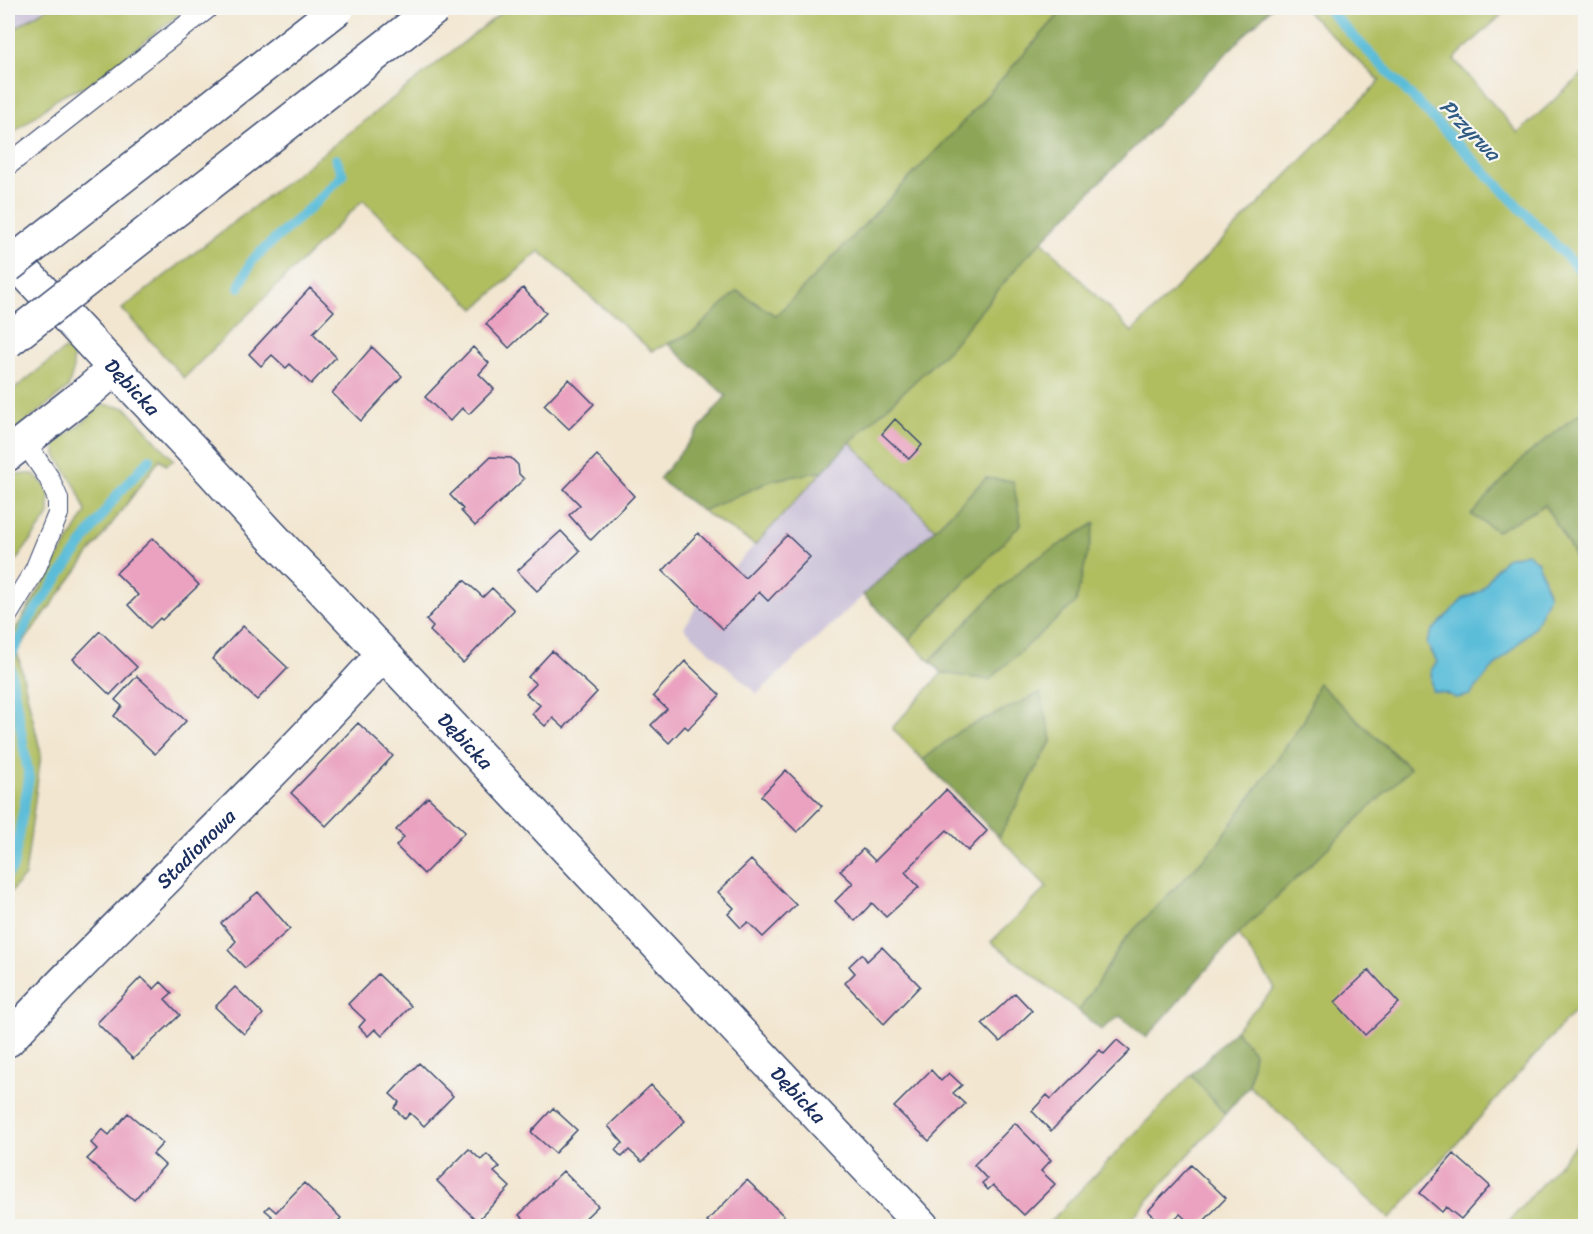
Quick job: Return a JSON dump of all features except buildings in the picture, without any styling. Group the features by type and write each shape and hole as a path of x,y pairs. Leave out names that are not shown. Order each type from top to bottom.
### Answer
{"main road":[{"path":"8,266 338,8"},
{"path":"8,341 435,8"},
{"name":"Dębicka","path":"8,254 263,525 287,554 922,1227"},
{"path":"16,447 114,369"},
{"name":"Stadionowa","path":"8,1040 113,930 229,816 383,654"}],"lane":[{"path":"8,165 208,8"},
{"path":"8,614 35,570 58,514 58,498 49,478 16,447"}],"shaded area":[{"path":"8,8 47,8 8,33"},
{"path":"850,442 935,529 757,694 684,628 698,604"}],"green space":[{"path":"47,8 128,10 129,8 187,8 89,85 61,96 8,137 8,33"},
{"path":"507,8 1065,8 956,130 776,316 737,291 695,331 652,351 539,251 475,309 363,200 184,378 122,309"},
{"path":"1065,8 1271,8 1023,260 949,349 850,442 823,471 773,480 702,511 659,479 726,396 668,344 695,331 737,291 776,316 956,130"},
{"path":"1303,8 1509,8 1454,59 1518,133 1585,72 1585,409 1523,458 1497,531 1545,505 1585,573 1585,999 1390,1219 1330,1164 1293,1125 1249,1086 1254,1052 1235,1030 1275,988 1238,934 1410,768 1318,684 1305,719 1217,845 1126,938 1079,1011 991,942 1047,887 999,837 1052,740 961,730 923,760 892,728 942,673 989,680 1094,524 1028,564 995,593 930,661 909,640 1021,524 986,478 935,529 850,442 949,349 1023,260 1042,241 1132,332 1380,81"},
{"path":"69,346 73,356 73,371 68,388 8,437 8,394"},
{"path":"103,404 126,408 174,460 166,465 160,459 17,651 41,754 25,876 8,895 8,642 86,512 76,487 56,455 55,444"},
{"path":"1585,409 1585,573 1545,505 1497,531 1471,515 1523,458"},
{"path":"823,471 755,545 702,511 773,480"},
{"path":"17,474 34,474 49,490 49,515 8,572 8,477"},
{"path":"986,478 1013,481 1021,524 909,640 863,595 935,529"},
{"path":"1095,523 1076,602 989,680 942,673 930,661 995,593 1028,564"},
{"path":"1318,683 1410,769 1238,934 1146,1038 1120,1016 1101,1030 1079,1011 1126,938 1217,845 1305,719"},
{"path":"1040,693 1052,739 999,837 923,760 961,730"},
{"path":"1235,1030 1254,1052 1249,1086 1225,1114 1191,1075"},
{"path":"1191,1075 1225,1114 1125,1226 1046,1226"},
{"path":"1585,1134 1585,1226 1505,1226"}],"water":[{"path":"1527,553 1538,562 1549,596 1534,628 1490,671 1470,695 1456,698 1432,691 1431,670 1437,662 1427,643 1432,631 1463,599 1481,591 1506,558"}],"waterway":[{"name":"Przyrwa","path":"1326,8 1579,269 1586,279"},
{"path":"239,287 252,260 343,175 336,159"},
{"path":"8,874 13,867 29,778 9,660 30,618 116,496 150,459"}]}
